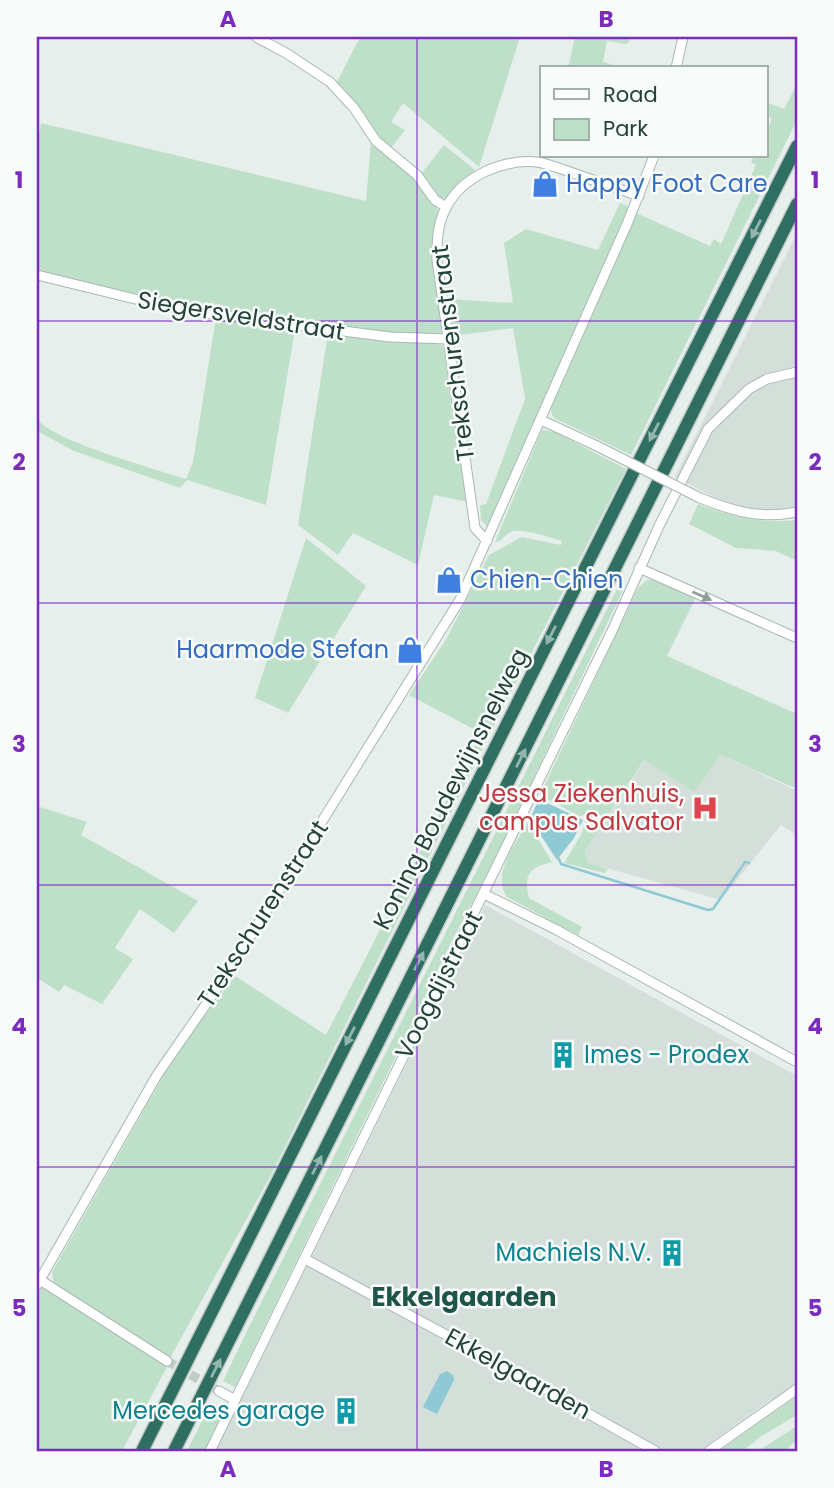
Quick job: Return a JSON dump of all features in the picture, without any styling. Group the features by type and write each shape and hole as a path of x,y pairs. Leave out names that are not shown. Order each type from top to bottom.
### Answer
{"highway":[{"name":"Koning Boudewijnsnelweg","path":"140,1451 797,146"},
{"name":"Koning Boudewijnsnelweg","path":"174,1451 797,204"}],"street":[{"path":"256,37 286,52 330,82 354,108 376,141 417,175 435,200 446,207 464,186 482,173 503,164 527,162 551,165 639,196"},
{"path":"676,66 683,37"},
{"name":"Trekschurenstraat","path":"38,1282 157,1074 228,974 461,598 639,196 653,158"},
{"name":"Trekschurenstraat","path":"446,207 439,226 437,260 475,528 487,541"},
{"name":"Siegersveldstraat","path":"37,275 180,310 367,335 418,340 448,339"},
{"name":"Voogdijstraat","path":"210,1451 484,894 708,429 749,389 767,379 797,372"},
{"path":"541,420 700,498 746,514 775,515 797,512"},
{"path":"639,568 797,638"},
{"path":"484,894 555,929 797,1062"},
{"name":"Ekkelgaarden","path":"305,1259 655,1451"},
{"path":"38,1282 167,1361"},
{"path":"709,1451 797,1389"},
{"path":"219,1391 235,1400"}],"shaded area":[{"path":"797,233 797,506 765,510 745,508 723,502 675,477"},
{"name":"Jessa Ziekenhuis, campus Salvator","path":"721,755 797,791 797,835 781,825 721,900 588,863 585,851 645,760"},
{"path":"485,905 797,1076 797,1384 699,1451 216,1451"}],"green space":[{"path":"360,37 520,37 479,167 403,103 391,122 405,130 391,148 383,141 337,82"},
{"path":"575,37 631,37 627,44 607,41 603,62 618,66 568,66"},
{"path":"797,84 797,120 631,455 554,418 552,406 636,213 710,246 714,239 721,244 756,165 751,162 753,158 768,158 768,128 772,119 768,115 768,103 784,109"},
{"path":"41,123 366,201 371,141 408,171 440,213 433,244 443,331 439,335 390,334 174,306 37,271 37,147"},
{"path":"444,145 475,170 448,198 436,194 421,174"},
{"path":"620,203 629,207 487,526 481,520 480,505 486,504 525,399 513,328 452,336 446,299 513,303 504,243 526,229 598,250"},
{"path":"216,317 295,329 266,505 187,480 180,488 74,451 37,431 39,421 65,438 85,446 186,479 193,462"},
{"path":"328,333 439,343 446,349 468,502 434,495 418,565 353,533 338,555 298,525"},
{"path":"542,430 555,432 626,469 501,712 272,1173 170,1358 54,1284 52,1272 175,1055 235,976 326,1035 481,733 409,695 447,638 489,555 522,537 561,545 562,541 520,531 509,533 495,542"},
{"path":"698,504 747,518 797,520 797,561 776,551 736,548 689,524"},
{"path":"306,538 366,586 288,713 255,698"},
{"path":"654,579 692,595 695,599 667,656 797,714 797,789 721,755 694,792 644,760 585,851 588,863 608,869 605,873 564,863 582,833 587,815 579,816 540,795 638,588 647,580"},
{"path":"618,587 623,590 498,853 453,939 235,1387 223,1381 244,1337"},
{"path":"37,806 87,822 81,835 198,901 174,933 140,909 115,948 133,959 102,1004 64,985 59,992 37,978"},
{"path":"528,822 552,862 538,866 530,873 527,883 529,898 582,927 578,935 507,897 503,888 503,869"},
{"path":"42,1287 168,1365 122,1451 37,1451 37,1295"},
{"path":"797,1396 797,1415 760,1437 743,1451 723,1451 722,1449"},
{"path":"211,1403 224,1411 205,1451 187,1451"},
{"path":"797,1426 797,1440 785,1451 758,1451"}],"water":[{"path":"541,800 583,820 574,838 557,860 532,822 531,817"},
{"path":"447,1371 453,1375 454,1380 437,1414 423,1407 440,1374"}],"waterway":[{"path":"559,859 561,864 708,910 713,909 745,862 749,863"}],"tunnel":[{"path":"167,1361 219,1391"}],"place":[{"name":"Happy Foot Care","path":"545,184"},
{"name":"Chien-Chien","path":"449,580"},
{"name":"Haarmode Stefan","path":"410,650"},
{"name":"Jessa Ziekenhuis, campus Salvator","path":"705,808"},
{"name":"Imes - Prodex","path":"563,1055"},
{"name":"Machiels N.V.","path":"672,1253"},
{"name":"Mercedes garage","path":"346,1411"}],"district":[{"name":"Ekkelgaarden","path":"464,1297"}]}
